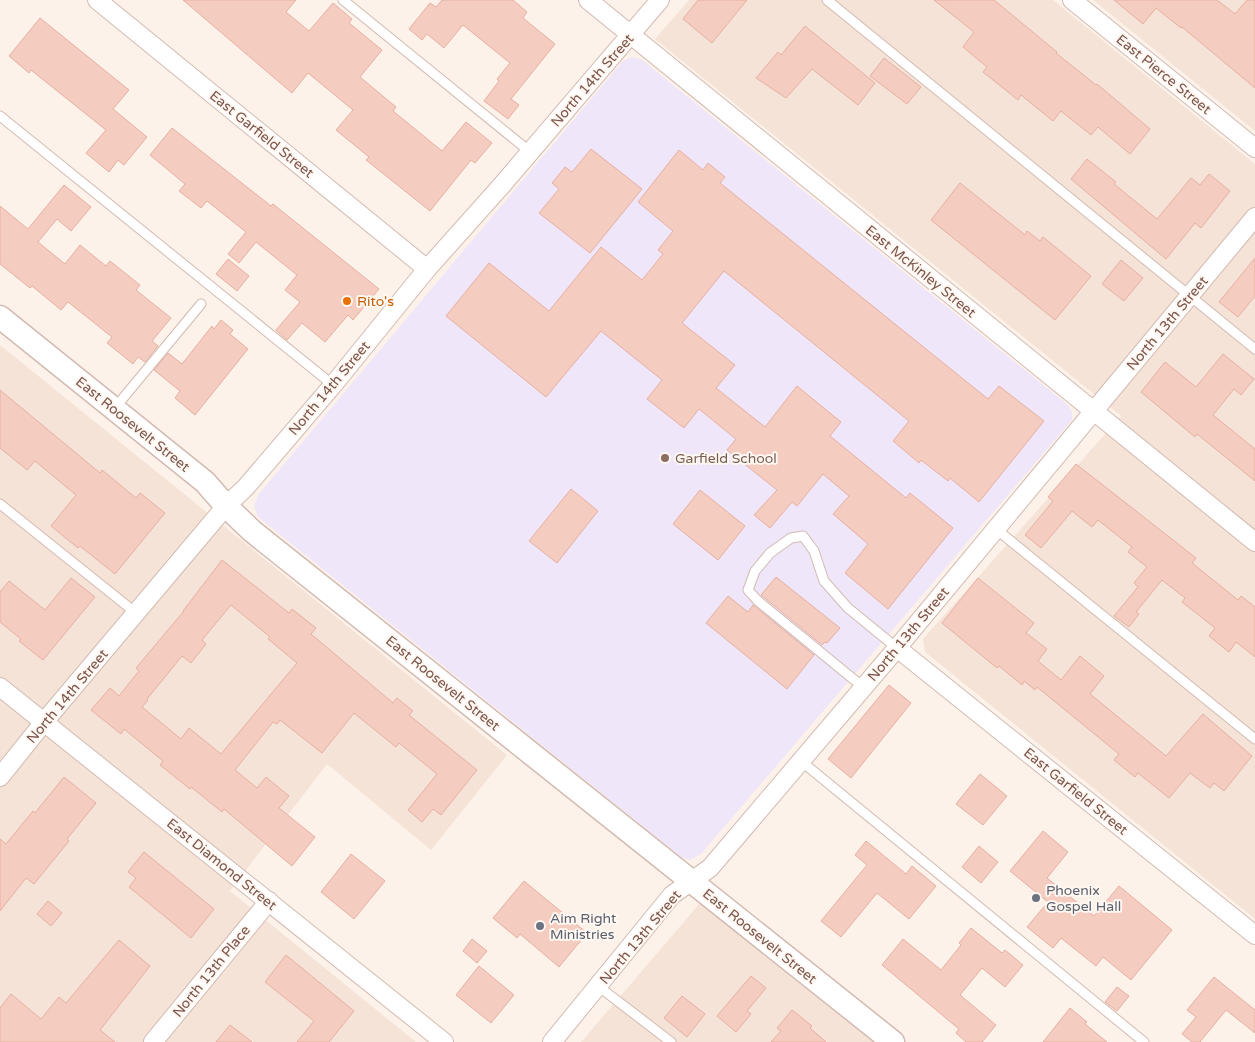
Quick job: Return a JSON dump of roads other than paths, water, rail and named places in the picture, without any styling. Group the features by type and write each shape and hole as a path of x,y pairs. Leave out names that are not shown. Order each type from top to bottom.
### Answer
{"street":[{"name":"East Garfield Street","path":"97,0 427,269"},
{"name":"East McKinley Street","path":"588,0 1255,542"},
{"name":"North 14th Street","path":"0,777 226,506 246,487 333,385 427,269 502,185 529,151 660,0"},
{"name":"East Pierce Street","path":"1072,0 1255,148"},
{"name":"North 13th Street","path":"552,1042 672,894 710,868 897,648 1255,218"},
{"name":"East Roosevelt Street","path":"0,317 205,482 252,531 893,1042"},
{"name":"East Garfield Street","path":"897,648 1255,935"},
{"name":"East Diamond Street","path":"0,687 444,1042"},
{"name":"North 13th Place","path":"153,1042 269,901"}],"lane":[{"path":"343,0 529,151"},
{"path":"827,0 1255,349"},
{"path":"0,116 333,385"},
{"path":"114,409 201,304"},
{"path":"0,504 136,614"},
{"path":"996,528 1255,739"},
{"path":"864,687 758,601 748,590 755,571 770,553 791,538 803,536 814,551 824,581 848,608 897,648"},
{"path":"801,761 1144,1042"},
{"path":"598,986 671,1042"}],"place":[{"name":"Rito's","path":"347,301"},
{"name":"Garfield School","path":"665,458"},
{"name":"Phoenix Gospel Hall","path":"1036,898"},
{"name":"Aim Right Ministries","path":"540,926"}]}
